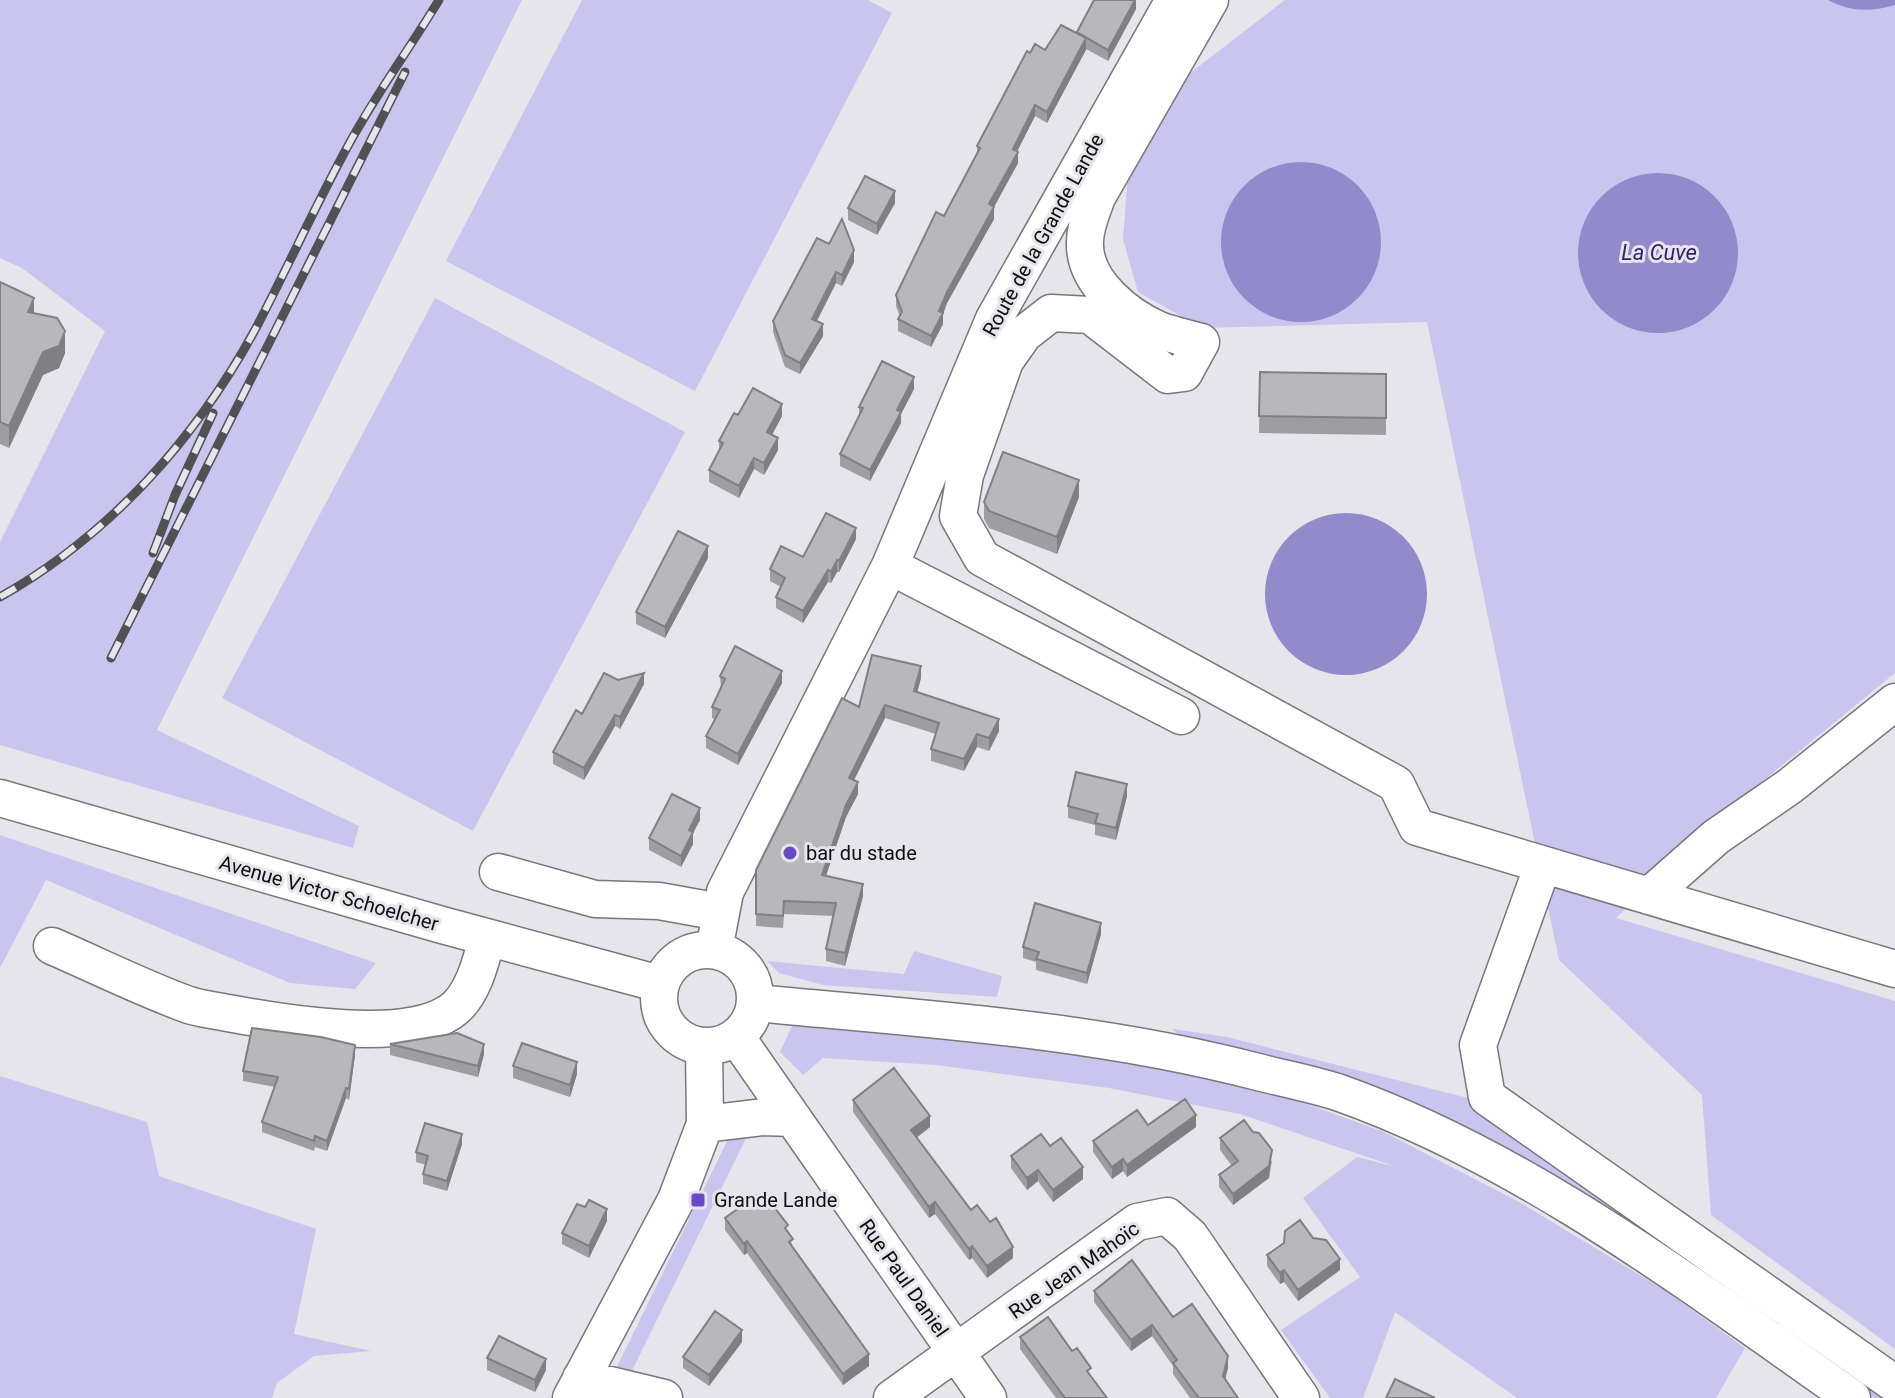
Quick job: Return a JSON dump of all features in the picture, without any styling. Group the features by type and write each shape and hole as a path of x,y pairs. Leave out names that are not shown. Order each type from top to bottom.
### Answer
{"street":[{"name":"Route de la Grande Lande","path":"714,950 725,892 890,566 994,319 1174,0"},
{"path":"1210,0 1097,197 1086,227 1084,247 1090,270 1104,290 1121,305 1160,330 1201,342 1184,373 1168,375 1090,315 1051,313 1024,334 1005,361 965,475 958,516 982,558 1396,784 1417,827 1895,969"},
{"path":"890,566 1181,716"},
{"path":"1649,896 1716,837 1790,786 1895,702"},
{"name":"Avenue Victor Schoelcher","path":"0,798 487,938 660,984"},
{"path":"1543,865 1478,1045 1487,1097 1895,1384"},
{"path":"498,872 595,899 659,901 720,912"},
{"path":"52,946 189,1006 279,1023 380,1029 436,1019 452,1011 465,997 487,938"},
{"path":"714,950 731,956 746,968 754,985 756,1003 750,1022 720,1042 682,1041 666,1026 658,1006 660,984 671,964 691,952 714,950"},
{"path":"756,1003 1046,1031 1184,1053 1339,1093 1446,1138 1558,1199 1734,1315 1852,1398"},
{"path":"664,1398 576,1388 676,1200 705,1124 720,1042"},
{"name":"Rue Paul Daniel","path":"720,1042 793,1118 988,1398"},
{"path":"705,1124 763,1117 793,1118"},
{"name":"Rue Jean Mahoïc","path":"957,1353 1137,1222 1167,1216 1190,1236 1301,1398"},
{"path":"892,1398 957,1353"}],"shaded area":[{"path":"0,0 522,0 157,730 359,826 353,848 0,745 0,542 105,331 22,268 0,258"},
{"path":"582,0 868,0 892,13 695,391 446,261"},
{"path":"1285,0 1895,0 1895,673 1753,789 1616,918 1895,1001 1895,1349 1711,1215 1702,1095 1559,960 1427,322 1202,328 1138,292 1123,239 1128,172 1190,73"},
{"path":"435,298 685,432 473,831 222,698"},
{"path":"0,835 376,963 355,989 290,983 46,880 0,968"},
{"path":"914,951 1002,976 997,997 823,985 779,973 767,961 904,974"},
{"path":"793,1024 987,1040 1143,1063 1296,1100 1384,1132 1521,1203 1666,1291 1745,1348 1716,1398 1517,1398 1395,1312 1363,1398 1330,1398 1281,1330 1360,1277 1303,1198 1357,1157 1397,1167 1240,1114 1109,1088 936,1065 823,1058 803,1075 780,1052"},
{"path":"1173,1029 1227,1037 1468,1098 1891,1398 1874,1398 1623,1220 1179,1036"},
{"path":"0,1076 147,1122 159,1176 316,1229 294,1334 371,1351 314,1356 277,1383 272,1398 0,1398"},
{"path":"732,1131 748,1134 628,1379 613,1375"}],"water":[{"path":"1828,0 1895,0 1895,5 1861,10"},
{"path":"1301,162 1332,168 1358,185 1375,211 1381,242 1375,273 1358,299 1332,316 1301,322 1270,316 1244,299 1227,273 1221,242 1227,211 1244,185 1270,168"},
{"name":"La Cuve","path":"1658,173 1689,179 1715,196 1732,222 1738,253 1732,284 1715,310 1689,327 1658,333 1627,327 1601,310 1584,284 1578,253 1584,222 1601,196 1627,179"},
{"path":"1346,513 1377,519 1404,536 1421,563 1427,594 1421,625 1404,652 1377,669 1346,675 1315,669 1288,652 1271,625 1265,594 1271,563 1288,536 1315,519"}],"building":[{"path":"1094,0 1135,0 1108,50 1077,32"},
{"path":"1061,25 1086,38 1047,112 1035,105 1013,149 1018,152 989,204 994,207 947,292 939,311 943,313 931,336 898,319 902,312 896,295 936,212 944,216 1027,51 1030,53 1035,44 1045,50"},
{"path":"865,176 895,191 877,224 848,208"},
{"path":"842,219 854,250 842,275 836,272 812,319 823,324 800,363 785,355 773,321 817,238 829,244"},
{"path":"0,282 34,298 28,312 57,318 65,331 59,346 43,352 9,426 0,422"},
{"path":"882,361 914,377 897,410 901,412 870,470 840,454"},
{"path":"1260,372 1386,374 1386,418 1259,416"},
{"path":"753,388 782,404 767,432 778,438 764,463 754,458 739,486 709,470 723,443 719,441 734,413 738,415"},
{"path":"1003,452 1079,480 1057,537 989,511 984,502"},
{"path":"826,513 856,528 839,561 831,572 828,570 803,611 776,597 785,578 770,569 781,546 803,557"},
{"path":"678,531 708,546 665,627 636,612"},
{"path":"735,646 782,671 738,754 706,736 720,710 712,707 725,679 720,676"},
{"path":"872,655 921,666 914,691 999,719 989,738 977,734 964,759 931,749 939,723 885,705 849,778 858,782 846,805 822,875 863,884 845,953 826,949 836,903 784,901 783,916 756,914 756,870 842,698 859,707"},
{"path":"604,673 618,680 644,673 620,717 615,715 584,768 553,752 576,710 582,714"},
{"path":"1076,772 1127,784 1116,828 1095,823 1098,814 1068,806"},
{"path":"672,794 700,808 681,856 649,838"},
{"path":"1035,903 1101,923 1087,973 1036,959 1039,952 1023,947"},
{"path":"252,1028 355,1045 349,1089 346,1088 327,1141 315,1136 314,1141 262,1122 278,1077 243,1071"},
{"path":"457,1033 484,1044 478,1066 390,1044"},
{"path":"522,1043 577,1062 570,1085 513,1066"},
{"path":"894,1068 930,1116 911,1130 971,1210 977,1205 990,1222 996,1218 1013,1247 987,1266 972,1246 969,1249 935,1202 929,1207 853,1100"},
{"path":"1185,1099 1196,1115 1127,1165 1123,1159 1112,1167 1093,1141 1137,1110 1148,1125"},
{"path":"1244,1120 1272,1150 1269,1166 1233,1194 1219,1175 1238,1161 1220,1138"},
{"path":"425,1123 462,1134 447,1181 423,1174 428,1156 416,1152"},
{"path":"1041,1134 1050,1146 1061,1138 1083,1167 1053,1190 1038,1170 1027,1178 1011,1156"},
{"path":"757,1195 765,1205 770,1202 788,1225 785,1228 793,1239 789,1242 869,1354 843,1374 747,1241 744,1244 725,1218"},
{"path":"589,1200 607,1209 589,1246 562,1233 577,1204 585,1207"},
{"path":"1300,1220 1313,1238 1326,1240 1340,1259 1298,1290 1284,1270 1280,1273 1267,1255 1284,1243 1285,1231"},
{"path":"1132,1260 1173,1317 1192,1304 1228,1356 1223,1376 1238,1398 1199,1398 1173,1363 1177,1360 1152,1325 1131,1340 1094,1291"},
{"path":"715,1311 742,1330 709,1375 683,1357"},
{"path":"1048,1317 1072,1351 1077,1348 1091,1368 1087,1371 1107,1398 1065,1398 1020,1337"},
{"path":"499,1336 546,1359 535,1380 487,1358"},
{"path":"1395,1379 1435,1398 1386,1398"}],"railway":[{"path":"0,597 40,572 114,514 178,446 206,408 256,328 359,125 439,0"},
{"path":"111,658 405,72"},
{"path":"153,553 175,495 213,413"}],"place":[{"name":"bar du stade","path":"790,853"},
{"name":"Grande Lande","path":"698,1200"}]}
